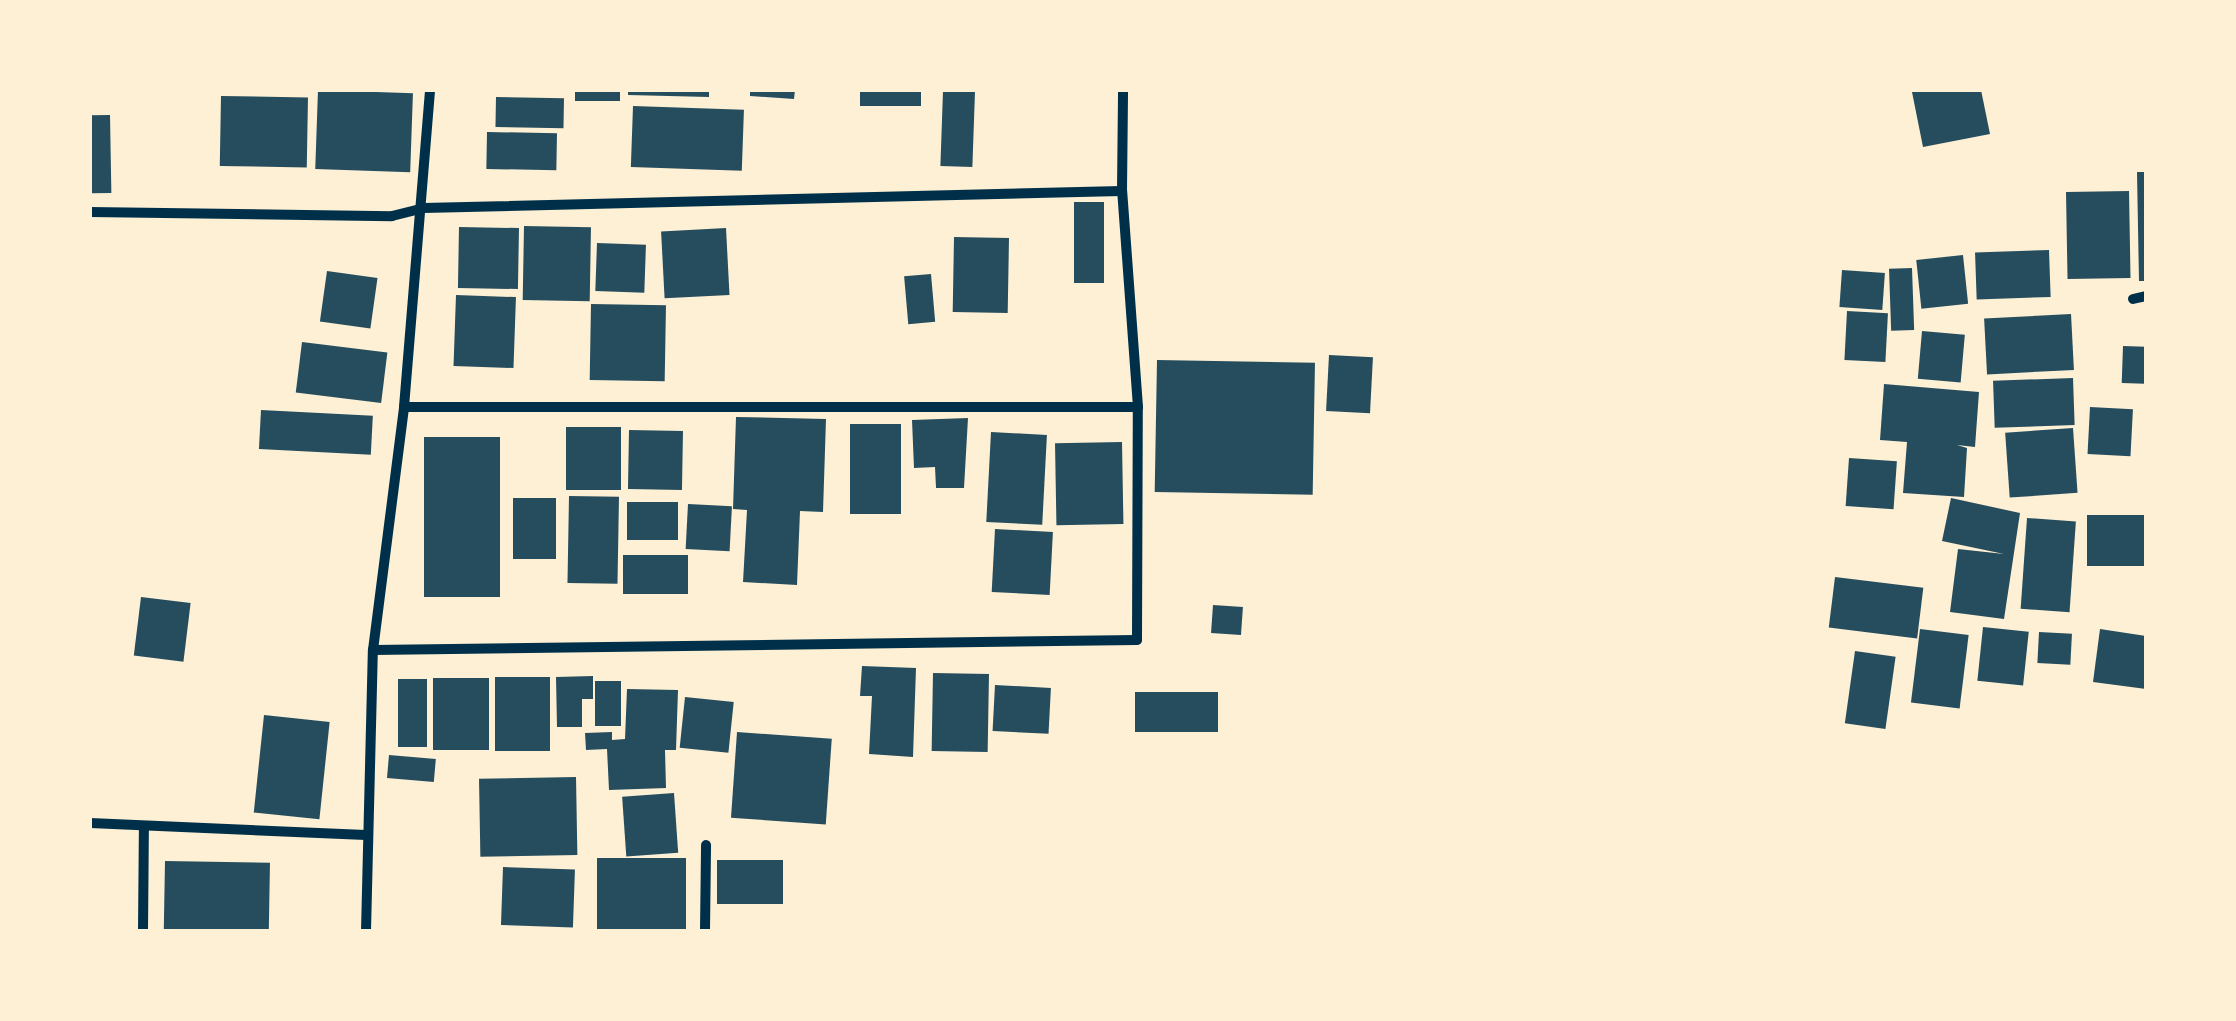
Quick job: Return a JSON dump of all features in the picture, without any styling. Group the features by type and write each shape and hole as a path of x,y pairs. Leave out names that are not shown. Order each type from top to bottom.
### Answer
{"street":[{"path":"366,931 373,650 404,407 430,90"},
{"path":"373,650 1137,640 1138,407 1122,190 1123,90"},
{"path":"90,212 392,216 423,208 1122,190"},
{"path":"2133,299 2146,296"},
{"path":"404,407 1138,407"},
{"path":"90,824 366,836"},
{"path":"143,931 144,826"},
{"path":"705,931 706,844"}],"building":[{"path":"318,90 413,93 410,172 315,169"},
{"path":"575,90 620,90 620,101 575,101"},
{"path":"628,90 709,90 709,97 628,95"},
{"path":"750,90 795,90 794,99 750,96"},
{"path":"860,90 921,90 921,106 860,106"},
{"path":"1981,90 1990,134 1923,147 1912,92"},
{"path":"943,91 975,92 972,167 940,166"},
{"path":"221,96 308,98 307,168 220,166"},
{"path":"496,97 564,98 563,128 495,127"},
{"path":"633,106 744,110 742,171 631,167"},
{"path":"90,115 110,115 111,193 91,193"},
{"path":"487,132 557,133 556,170 486,169"},
{"path":"2137,172 2146,172 2146,281 2139,281"},
{"path":"2129,191 2131,278 2068,279 2066,192"},
{"path":"1074,202 1104,202 1104,283 1074,283"},
{"path":"524,226 591,227 590,301 523,300"},
{"path":"459,227 519,228 518,289 458,288"},
{"path":"726,228 730,295 665,298 661,231"},
{"path":"954,237 1009,238 1008,313 953,312"},
{"path":"597,243 646,245 644,293 595,291"},
{"path":"2049,250 2051,297 1977,300 1975,253"},
{"path":"1963,255 1968,304 1921,309 1916,260"},
{"path":"1912,268 1914,330 1891,331 1889,269"},
{"path":"1842,270 1885,273 1882,310 1839,307"},
{"path":"327,271 378,278 370,329 320,322"},
{"path":"931,274 935,322 908,324 904,276"},
{"path":"456,295 516,297 513,368 454,366"},
{"path":"591,304 666,305 665,381 590,380"},
{"path":"1847,311 1888,313 1885,362 1844,360"},
{"path":"2071,314 2074,370 1987,374 1984,319"},
{"path":"1922,331 1965,335 1961,383 1918,379"},
{"path":"302,342 387,352 381,403 296,393"},
{"path":"2123,346 2146,347 2145,384 2122,383"},
{"path":"1329,355 1373,357 1370,413 1326,411"},
{"path":"1157,360 1315,363 1313,495 1155,492"},
{"path":"2073,378 2075,425 1995,428 1993,381"},
{"path":"1884,384 1979,392 1975,447 1957,445 1967,448 1964,497 1903,493 1907,442 1880,440"},
{"path":"2090,407 2133,409 2130,456 2088,454"},
{"path":"261,410 373,416 371,455 259,449"},
{"path":"736,417 826,419 823,512 800,511 797,585 743,582 747,510 733,509"},
{"path":"968,418 964,488 936,488 935,467 914,468 912,420"},
{"path":"850,424 901,424 901,514 850,514"},
{"path":"566,427 621,427 621,490 566,490"},
{"path":"2073,428 2078,493 2010,498 2005,433"},
{"path":"629,430 683,431 682,490 628,489"},
{"path":"991,432 1047,435 1042,525 986,522"},
{"path":"424,437 500,437 500,597 424,597"},
{"path":"1122,442 1123,524 1056,525 1055,443"},
{"path":"1849,458 1897,461 1894,509 1846,506"},
{"path":"569,496 619,497 617,584 567,583"},
{"path":"513,498 556,498 556,559 513,559"},
{"path":"1951,498 2020,513 2004,619 1950,612 1958,549 2004,554 1942,541"},
{"path":"627,502 678,502 678,540 627,540"},
{"path":"688,504 732,506 730,551 686,549"},
{"path":"2087,515 2146,515 2146,566 2087,566"},
{"path":"2027,518 2076,521 2070,612 2021,609"},
{"path":"995,529 1053,532 1050,595 992,592"},
{"path":"623,555 688,555 688,594 623,594"},
{"path":"1835,577 1923,588 1917,638 1829,628"},
{"path":"141,597 191,603 183,662 134,656"},
{"path":"1213,605 1243,607 1241,635 1211,633"},
{"path":"1983,627 2029,632 2023,686 1977,681"},
{"path":"1920,629 1969,635 1960,708 1911,702"},
{"path":"2100,629 2146,636 2146,689 2093,682"},
{"path":"2039,632 2072,634 2070,665 2037,663"},
{"path":"1855,651 1896,657 1885,729 1845,723"},
{"path":"862,666 916,668 913,757 869,754 872,696 860,696"},
{"path":"933,673 989,674 988,752 932,751"},
{"path":"593,676 593,699 582,699 582,727 557,727 556,677"},
{"path":"495,677 550,677 550,751 495,751"},
{"path":"433,678 489,678 489,750 433,750"},
{"path":"398,679 427,679 427,747 398,747"},
{"path":"595,681 621,681 621,726 595,726"},
{"path":"995,685 1051,688 1049,734 993,731"},
{"path":"627,689 678,690 676,750 665,750 666,788 609,790 607,749 586,750 585,733 612,732 612,740 625,739"},
{"path":"1135,692 1218,692 1218,732 1135,732"},
{"path":"685,697 734,702 728,753 680,748"},
{"path":"264,715 330,722 319,819 254,812"},
{"path":"737,732 832,739 826,824 731,818"},
{"path":"389,755 436,759 434,782 387,778"},
{"path":"576,777 577,855 480,857 479,779"},
{"path":"674,793 678,853 626,856 622,797"},
{"path":"597,858 686,858 686,931 597,931"},
{"path":"717,860 783,860 783,904 717,904"},
{"path":"165,861 270,863 269,931 164,931"},
{"path":"503,867 575,870 573,927 501,925"}]}
